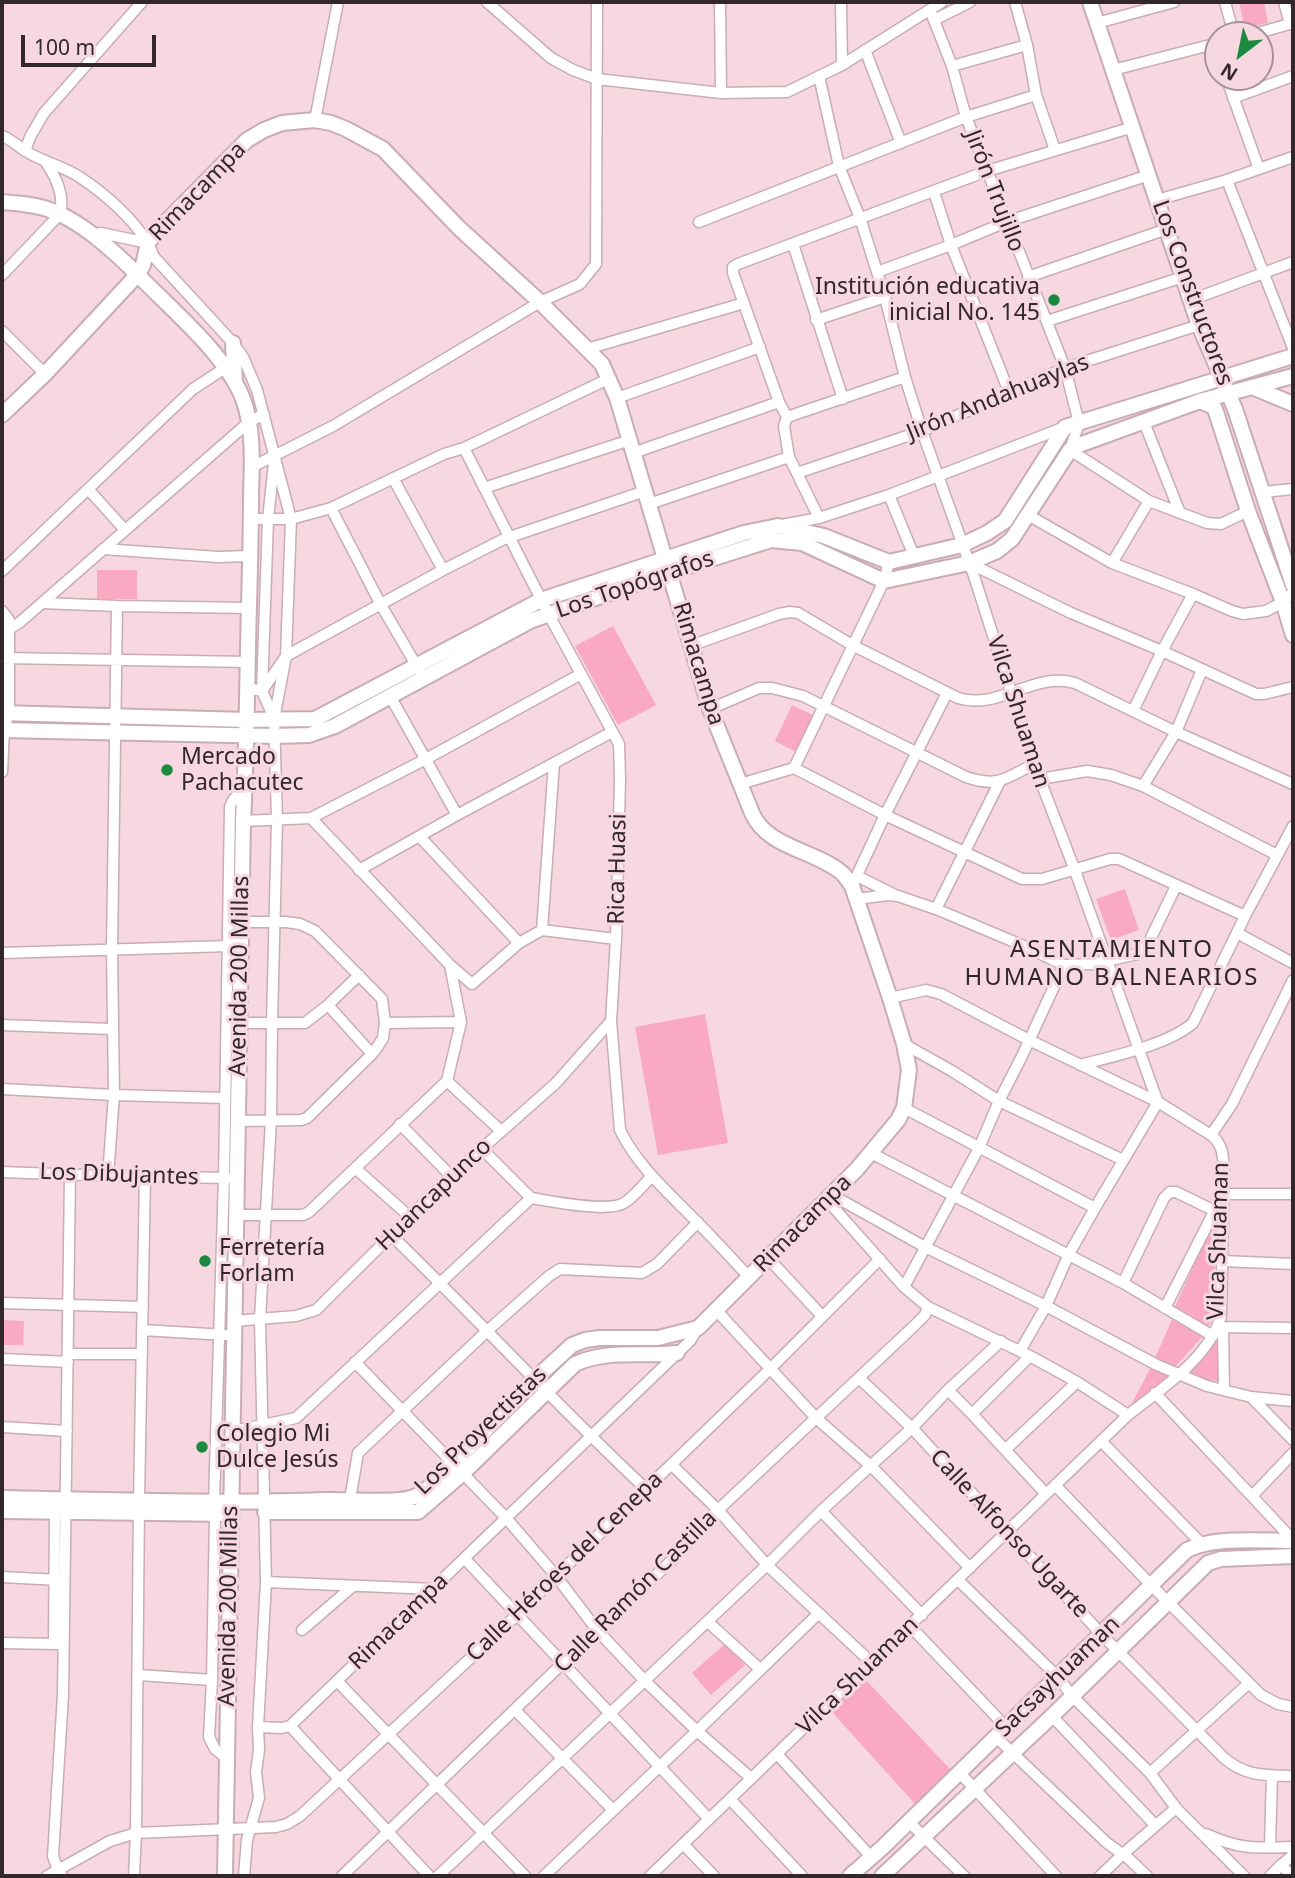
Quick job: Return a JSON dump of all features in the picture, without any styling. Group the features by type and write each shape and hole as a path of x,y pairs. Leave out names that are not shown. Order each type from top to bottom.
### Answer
{"main road":[{"name":"Los Constructores","path":"1091,10 1199,325 1229,393 1293,585"},
{"name":"Rimacampa","path":"138,275 148,243 159,228 247,140 282,123 316,120 346,129 383,149 459,228 540,302 602,364 617,398 710,709 755,821 789,846 833,867 855,887 904,1044 909,1070 904,1108 889,1133 829,1198 698,1328"},
{"name":"Avenida 200 Millas","path":"2,202 44,208 60,214 92,235 138,275 209,347 225,368 236,384 249,422 252,467 249,662 254,690 246,727 237,1121 230,1178 236,1214 229,1330 233,1431 222,1508 225,1876"},
{"path":"2,415 45,374 138,275"},
{"path":"233,343 236,384"},
{"path":"889,562 962,545 1005,521 1072,425 1293,356"},
{"path":"884,581 969,563 997,551 1012,539 1070,450 1079,445 1200,401 1293,376"},
{"path":"1252,387 1293,404"},
{"name":"Los Constructores","path":"1200,401 1214,407 1216,412 1248,511 1288,597 1293,635"},
{"name":"Los Topógrafos","path":"3,730 115,732 246,727 274,719 315,719 530,621 744,533 778,526 824,536 889,562"},
{"name":"Los Topógrafos","path":"5,713 115,716 246,727 275,736 309,735 390,696 420,672 541,600 668,565 771,540 791,541 802,543 884,581"},
{"name":"Los Proyectistas","path":"2,1498 62,1508 222,1508 348,1506 412,1498 457,1469 535,1379 572,1345 585,1340 658,1338 698,1328"},
{"path":"457,1469 547,1392 575,1364 588,1357 677,1353"},
{"path":"2,1511 62,1508"},
{"path":"1202,1544 1293,1541"},
{"name":"Sacsayhuaman","path":"850,1876 872,1858 1187,1550 1202,1544"},
{"path":"882,1876 1013,1754 1208,1563 1220,1559 1293,1556"}],"street":[{"path":"25,151 44,113 142,2"},
{"path":"316,120 338,2"},
{"path":"488,2 551,58 573,70 597,79 721,93 787,92 932,15 970,2"},
{"path":"252,467 333,426 540,302 580,284 596,264 597,2"},
{"path":"720,2 721,93"},
{"path":"841,2 842,65"},
{"path":"932,15 942,2"},
{"path":"1015,2 1027,45 1036,95 1055,150"},
{"path":"1091,10 1174,2"},
{"path":"1225,2 1230,21"},
{"path":"1274,28 1292,23 1284,2"},
{"name":"Jirón Trujillo","path":"932,15 952,66 966,117 1065,368 1072,425"},
{"path":"952,66 1027,45"},
{"path":"1113,70 1204,48"},
{"path":"866,50 901,143"},
{"name":"Vilca Shuaman","path":"650,1876 1128,1415 1194,1360 1218,1330 1222,1304 1223,1151 1211,1135 1158,1102 1034,764 969,563 922,431 885,297 860,218 839,166 819,76"},
{"path":"1233,98 1293,76"},
{"path":"1231,91 1259,169"},
{"path":"699,222 966,117 1036,95"},
{"path":"819,518 789,457 784,426 787,417 779,402 733,267 987,171 1133,127"},
{"path":"2,136 14,141 25,151 78,176 98,191 138,227 154,257 233,343 257,390 290,519 286,656 274,719 277,820 271,1120 260,1320 267,1582 256,1772 259,1798 249,1828 244,1876"},
{"path":"1157,200 1292,160"},
{"path":"2,275 60,214 62,205 58,184 45,161"},
{"path":"877,272 1006,222 1149,175"},
{"path":"1227,180 1293,348"},
{"path":"934,192 951,245 1009,392"},
{"path":"1028,277 1167,229"},
{"path":"92,235 101,233 148,243"},
{"path":"793,244 843,399"},
{"path":"1191,300 1293,262"},
{"path":"1047,321 1183,277"},
{"path":"816,320 885,297"},
{"path":"587,349 744,303"},
{"name":"Jirón Andahuaylas","path":"797,473 922,431 1065,368 1199,325"},
{"path":"2,331 45,374"},
{"path":"617,398 760,347"},
{"path":"2,571 193,389 225,368"},
{"path":"787,417 905,377"},
{"path":"251,519 290,519 331,508 608,379"},
{"path":"484,488 779,402"},
{"path":"5,629 19,624 249,422 264,414"},
{"path":"1144,422 1180,513"},
{"path":"778,526 819,518 890,495 1072,425 1070,450 1149,501 1207,523 1221,524 1248,511"},
{"name":"Rica Huasi","path":"464,448 541,600 619,744 616,939 611,1021 620,1130 628,1146 652,1176 750,1278"},
{"path":"274,719 254,690 275,456"},
{"path":"254,690 286,656 509,537 789,457"},
{"path":"393,478 443,570"},
{"path":"88,489 125,530"},
{"path":"1263,492 1293,489"},
{"path":"890,495 914,556"},
{"path":"1112,563 1149,501"},
{"path":"331,508 381,605 420,672"},
{"path":"1028,515 1112,563 1243,614 1266,611 1288,597"},
{"path":"103,549 218,557 251,556"},
{"path":"794,768 884,581 889,562"},
{"path":"969,563 1070,613 1255,694 1293,687"},
{"path":"1133,711 1193,594"},
{"path":"42,603 249,608"},
{"path":"108,1176 114,1096 111,1029 117,606"},
{"path":"2,611 9,620 5,629 2,772"},
{"path":"690,646 779,614 798,613 854,646 947,693 970,701 983,701 1045,681 1075,683 1293,784"},
{"path":"6,658 249,662"},
{"path":"1143,786 1176,732 1202,670"},
{"path":"243,821 311,818 581,674"},
{"path":"710,709 759,688 772,688 803,696 980,782 1000,781 1034,764"},
{"path":"855,887 885,815 947,693"},
{"path":"390,696 457,815"},
{"path":"359,870 612,732"},
{"path":"542,930 554,763"},
{"path":"740,784 794,768 885,815 1022,879 1042,878 1073,868 1119,859 1245,916"},
{"path":"1040,779 1087,771 1111,775 1143,786 1277,855"},
{"path":"936,909 1000,781"},
{"path":"226,1758 215,1748 209,1737 229,1330 230,1178 225,1098 230,807 237,795 244,794"},
{"path":"311,818 450,965 472,984 519,943 542,930 616,939"},
{"path":"1080,1065 1139,1050 1185,1030 1193,1023 1293,826"},
{"path":"420,836 519,943"},
{"path":"855,887 898,896 936,909 1064,964 1091,964 1138,954 1147,946 1176,886"},
{"path":"855,887 898,896"},
{"path":"228,946 242,922 300,924 315,931 382,999 386,1023 383,1038 372,1054 307,1118 237,1121"},
{"path":"1237,933 1293,963"},
{"path":"2,953 228,946"},
{"path":"904,1287 979,1148 1064,964"},
{"path":"236,1214 267,1216 303,1215 309,1212 447,1081 461,1022 450,965"},
{"path":"239,1023 305,1023 359,975"},
{"path":"1211,1135 1232,1104 1293,980"},
{"path":"890,998 926,990 934,991 1158,1102 1069,1254 1025,1353 972,1414"},
{"path":"328,1005 372,1054"},
{"name":"Huancapunco","path":"142,1330 229,1330 260,1320 296,1316 316,1310 408,1216 556,1083 611,1021"},
{"path":"386,1023 461,1022"},
{"path":"2,1026 111,1029"},
{"path":"904,1044 999,1101 1123,1160"},
{"path":"447,1081 501,1131"},
{"path":"2,1089 114,1096 225,1098"},
{"path":"904,1108 1095,1208"},
{"path":"400,1124 451,1176"},
{"path":"481,1148 530,1198 567,1204 622,1205 652,1176"},
{"path":"871,1153 1069,1254 1165,1307 1218,1330 1293,1328"},
{"path":"355,1168 408,1216"},
{"name":"Los Dibujantes","path":"2,1172 230,1178"},
{"path":"60,1873 53,1856 63,1695 59,1644 59,1580 68,1358 70,1174"},
{"path":"134,1876 145,1177"},
{"path":"1123,1283 1164,1198 1170,1192 1176,1192 1215,1211"},
{"path":"1165,1307 1223,1194 1293,1194"},
{"path":"233,1431 296,1418 530,1198"},
{"path":"829,1198 1178,1375 1207,1386 1251,1397 1293,1401"},
{"path":"829,1198 904,1287 928,1307 1025,1353 1128,1415"},
{"path":"348,1506 358,1453 549,1276 560,1269 642,1273 657,1264 698,1222"},
{"path":"390,1235 646,1489"},
{"path":"769,1259 822,1316"},
{"name":"Calle Héroes del Cenepa","path":"47,1876 60,1873 110,1841 136,1833 276,1827 300,1816 517,1615 880,1259"},
{"path":"1222,1261 1293,1264"},
{"path":"2,1303 143,1307"},
{"name":"Calle Ramón Castilla","path":"342,1876 668,1564 718,1510 913,1327 925,1315 928,1307"},
{"path":"716,1310 816,1418 872,1466 970,1569"},
{"name":"Rimacampa","path":"290,1726 690,1341 698,1328"},
{"path":"1218,1330 1224,1390"},
{"path":"438,1876 1002,1341"},
{"path":"2,1359 142,1354"},
{"path":"355,1362 507,1519 556,1576 597,1630 644,1680 751,1778"},
{"name":"Calle Alfonso Ugarte","path":"859,1378 912,1428 1118,1651 1234,1766 1272,1776 1293,1776"},
{"path":"1005,1450 1077,1382"},
{"path":"948,1390 1046,1494"},
{"path":"1155,1393 1293,1541"},
{"path":"1251,1397 1293,1440"},
{"path":"2,1427 66,1431"},
{"path":"1101,1441 1202,1544"},
{"path":"1252,1496 1293,1453"},
{"path":"672,1465 718,1510 767,1565 872,1663"},
{"path":"1055,1485 1249,1683 1269,1700 1293,1707"},
{"path":"821,1510 922,1615"},
{"path":"464,1559 709,1819"},
{"path":"2,1577 59,1580"},
{"path":"958,1580 1058,1677 1072,1696 1150,1773 1176,1808 1244,1876"},
{"path":"267,1582 434,1589"},
{"path":"302,1630 353,1586"},
{"path":"544,1876 819,1613"},
{"path":"708,1622 760,1669"},
{"path":"910,1626 1001,1732 1013,1754 1107,1843 1147,1876"},
{"path":"2,1643 59,1644"},
{"path":"139,1675 212,1680"},
{"path":"337,1681 525,1876"},
{"path":"1150,1773 1249,1683"},
{"path":"515,1710 614,1810"},
{"path":"1052,1716 1155,1825"},
{"path":"258,1727 290,1726 429,1876"},
{"path":"776,1754 872,1858"},
{"path":"960,1772 1056,1876"},
{"path":"1270,1847 1272,1776"},
{"path":"730,1798 802,1876"},
{"path":"1100,1876 1176,1808"},
{"path":"909,1822 964,1876"},
{"path":"1199,1830 1246,1848 1293,1847"},
{"path":"683,1844 714,1876"},
{"path":"1270,1876 1293,1855"},
{"path":"1281,1865 1292,1876"}],"shaded area":[{"path":"1239,2 1264,2 1268,21 1243,21"},
{"path":"97,570 137,570 137,599 97,599"},
{"path":"613,626 656,705 618,725 575,646"},
{"path":"792,705 813,715 796,752 775,741"},
{"path":"1125,889 1139,930 1111,940 1096,899"},
{"path":"705,1014 728,1143 658,1155 635,1027"},
{"path":"1216,1217 1213,1306 1207,1329 1174,1309"},
{"path":"1173,1317 1203,1336 1175,1367 1155,1358"},
{"path":"2,1320 24,1321 23,1345 2,1345"},
{"path":"1220,1331 1221,1381 1205,1380 1187,1374 1203,1357"},
{"path":"1151,1367 1169,1375 1131,1405"},
{"path":"726,1643 745,1665 711,1695 692,1673"},
{"path":"864,1678 952,1771 915,1804 831,1711"}],"place":[{"name":"Institución educativa inicial No. 145","path":"1054,300"},
{"name":"Mercado Pachacutec","path":"167,770"},
{"name":"Ferretería Forlam","path":"205,1261"},
{"name":"Colegio Mi Dulce Jesús","path":"202,1447"}],"district":[{"name":"ASENTAMIENTO HUMANO BALNEARIOS","path":"1112,964"}]}
